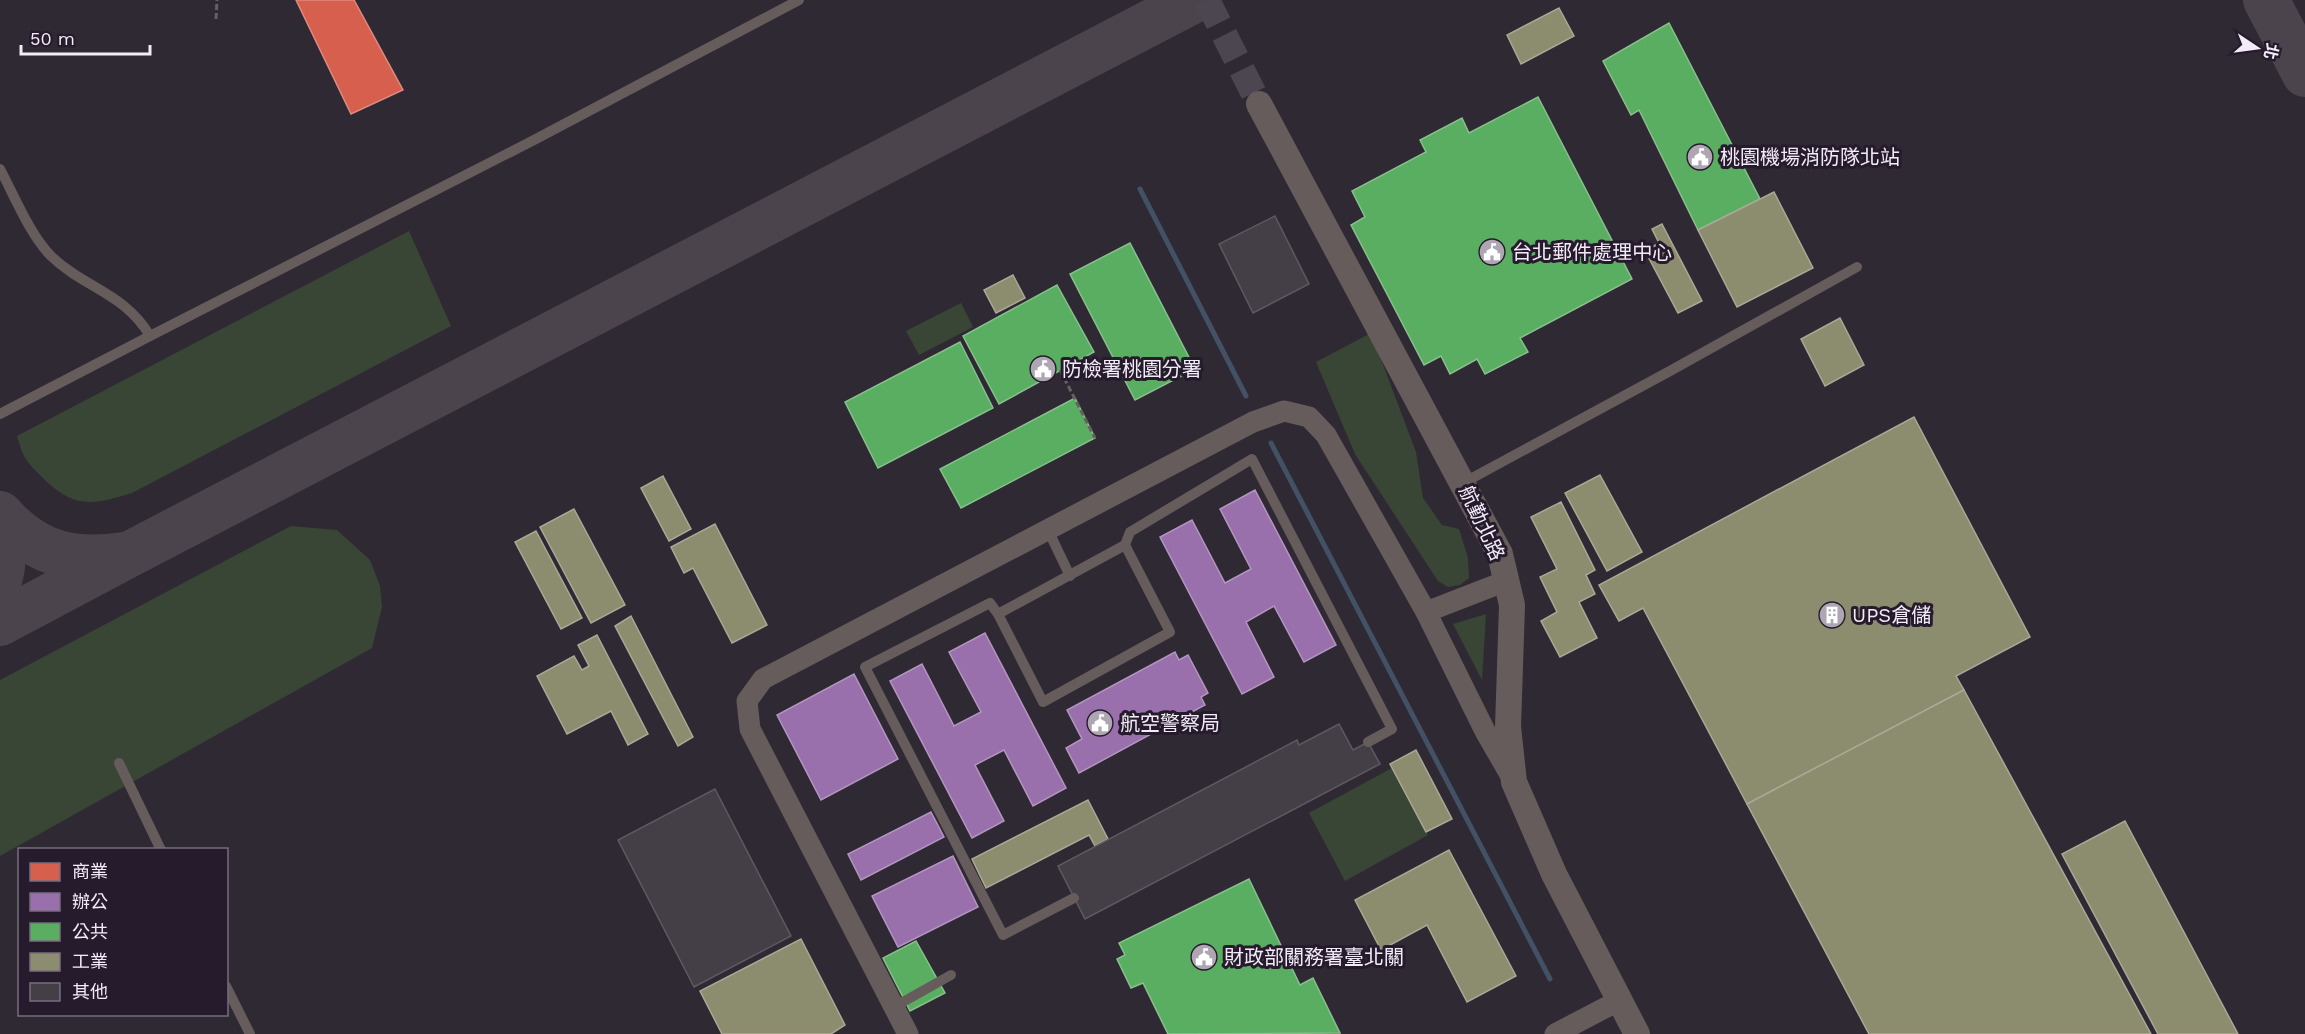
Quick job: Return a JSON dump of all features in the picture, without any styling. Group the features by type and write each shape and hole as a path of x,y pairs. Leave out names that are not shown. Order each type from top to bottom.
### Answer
{"street":[{"name":"航勤北路","path":"1260,104 1500,554 1512,605 1508,727 1514,782 1554,874 1638,1034"},
{"path":"908,1034 750,729 747,701 763,679 1253,422 1284,411 1309,417 1326,435 1426,612 1486,734 1514,782"},
{"path":"1426,612 1506,581"},
{"path":"1555,1034 1620,1000"}],"lane":[{"path":"0,414 534,140 799,0"},
{"path":"0,169 32,230 50,255 76,276 113,297 140,319 150,336"},
{"path":"1463,483 1857,267"},
{"path":"998,614 1125,545 1130,532 1252,459 1392,729 1368,742"},
{"path":"1048,530 1070,576"},
{"path":"1074,898 1003,935 866,667 990,603 998,614 1043,702 1170,632 1125,545"},
{"path":"119,763 161,848"},
{"path":"894,1007 951,975"},
{"path":"228,990 250,1034"}],"path":[{"path":"216,19 217,0"},
{"path":"1060,370 1095,438"}],"green space":[{"path":"409,231 451,326 132,493 95,502 74,500 54,488 26,460 17,436"},
{"path":"961,303 973,327 919,355 906,331"},
{"path":"1371,333 1416,452 1423,498 1442,525 1459,529 1468,558 1469,578 1460,585 1448,587 1438,581 1355,454 1316,362"},
{"path":"291,526 337,530 370,560 380,586 382,607 372,648 0,856 0,680"},
{"path":"1486,614 1482,680 1453,624"},
{"path":"1392,768 1428,835 1345,881 1309,813"}],"building: 商業":[{"path":"296,0 354,0 403,90 351,114"}],"building: 辦公":[{"path":"1255,490 1336,645 1304,662 1274,606 1246,622 1274,677 1242,694 1160,537 1192,520 1225,583 1251,569 1220,509"},
{"path":"985,633 1066,788 1033,806 1004,750 975,765 1004,821 972,838 890,681 922,664 954,726 981,712 949,652"},
{"path":"1175,652 1179,660 1188,655 1208,693 1201,697 1205,705 1079,773 1066,748 1082,739 1067,710"},
{"path":"854,674 898,759 821,800 777,715"},
{"path":"931,812 944,837 861,880 848,854"},
{"path":"953,856 978,907 898,947 872,896"}],"building: 公共":[{"name":"桃園機場消防隊北站","path":"1669,23 1760,199 1698,230 1639,110 1631,115 1603,61"},
{"name":"台北郵件處理中心","path":"1538,97 1632,279 1520,338 1528,352 1485,374 1477,359 1450,374 1441,356 1424,365 1351,225 1365,217 1352,191 1426,152 1420,140 1462,118 1469,133"},
{"path":"1130,243 1195,369 1135,400 1070,274"},
{"path":"1057,285 1094,352 999,404 963,336"},
{"path":"960,342 993,408 878,468 845,402"},
{"path":"1075,398 1095,438 961,508 940,469"},
{"name":"財政部關務署臺北關","path":"1249,879 1300,985 1313,978 1340,1033 1168,1034 1143,983 1131,988 1117,959 1125,955 1119,943"},
{"path":"916,941 945,993 910,1011 883,958"}],"building: 工業":[{"path":"1559,8 1574,36 1521,64 1507,35"},
{"path":"1774,192 1813,268 1737,307 1698,230"},
{"path":"1662,224 1702,301 1678,313 1645,251 1659,243 1652,229"},
{"path":"1013,275 1025,298 996,313 984,290"},
{"path":"1840,318 1864,365 1825,386 1801,339"},
{"name":"UPS倉儲","path":"1914,417 2030,637 1956,676 1964,690 1747,804 1643,608 1619,621 1599,585"},
{"path":"1600,475 1642,552 1607,571 1565,493"},
{"path":"663,476 691,529 669,541 641,488"},
{"path":"1561,502 1595,570 1586,575 1595,594 1579,602 1597,638 1560,657 1541,621 1557,612 1540,577 1557,569 1531,517"},
{"path":"574,509 625,605 591,623 540,527"},
{"path":"715,524 767,625 732,643 693,568 684,573 671,547"},
{"path":"536,531 582,618 561,629 515,542"},
{"path":"631,616 693,737 678,746 615,626"},
{"path":"597,635 648,734 628,745 611,711 567,734 537,676 574,656 582,670 589,666 578,645"},
{"path":"1964,690 2151,1034 1869,1034 1747,804"},
{"path":"1416,750 1452,819 1426,832 1390,764"},
{"path":"1088,800 1108,839 1095,846 1089,835 986,888 972,859"},
{"path":"2125,821 2238,1034 2158,1034 2062,854"},
{"path":"1449,850 1516,976 1467,1002 1427,925 1381,950 1355,900"},
{"path":"801,939 845,1025 831,1034 722,1034 700,991"}],"building: 其他":[{"path":"1275,216 1309,284 1253,313 1219,244"},
{"path":"1339,724 1353,750 1368,742 1380,764 1085,919 1058,866 1297,740 1299,745"},
{"path":"715,789 791,936 694,987 618,840"}],"waterway":[{"path":"1140,189 1246,396"},
{"path":"1271,443 1550,979"}],"taxiway":[{"path":"0,623 1194,0"},
{"path":"2266,0 2305,74"},
{"path":"0,514 13,528 27,538 41,547 56,552 88,558 124,555"},
{"path":"0,530 2,567 0,577"}],"tunnel":[{"path":"1207,0 1259,104"}],"place":[{"name":"桃園機場消防隊北站","path":"1700,157"},
{"name":"台北郵件處理中心","path":"1492,252"},
{"name":"防檢署桃園分署","path":"1043,369"},
{"name":"UPS倉儲","path":"1832,615"},
{"name":"航空警察局","path":"1100,723"},
{"name":"財政部關務署臺北關","path":"1204,957"}]}
